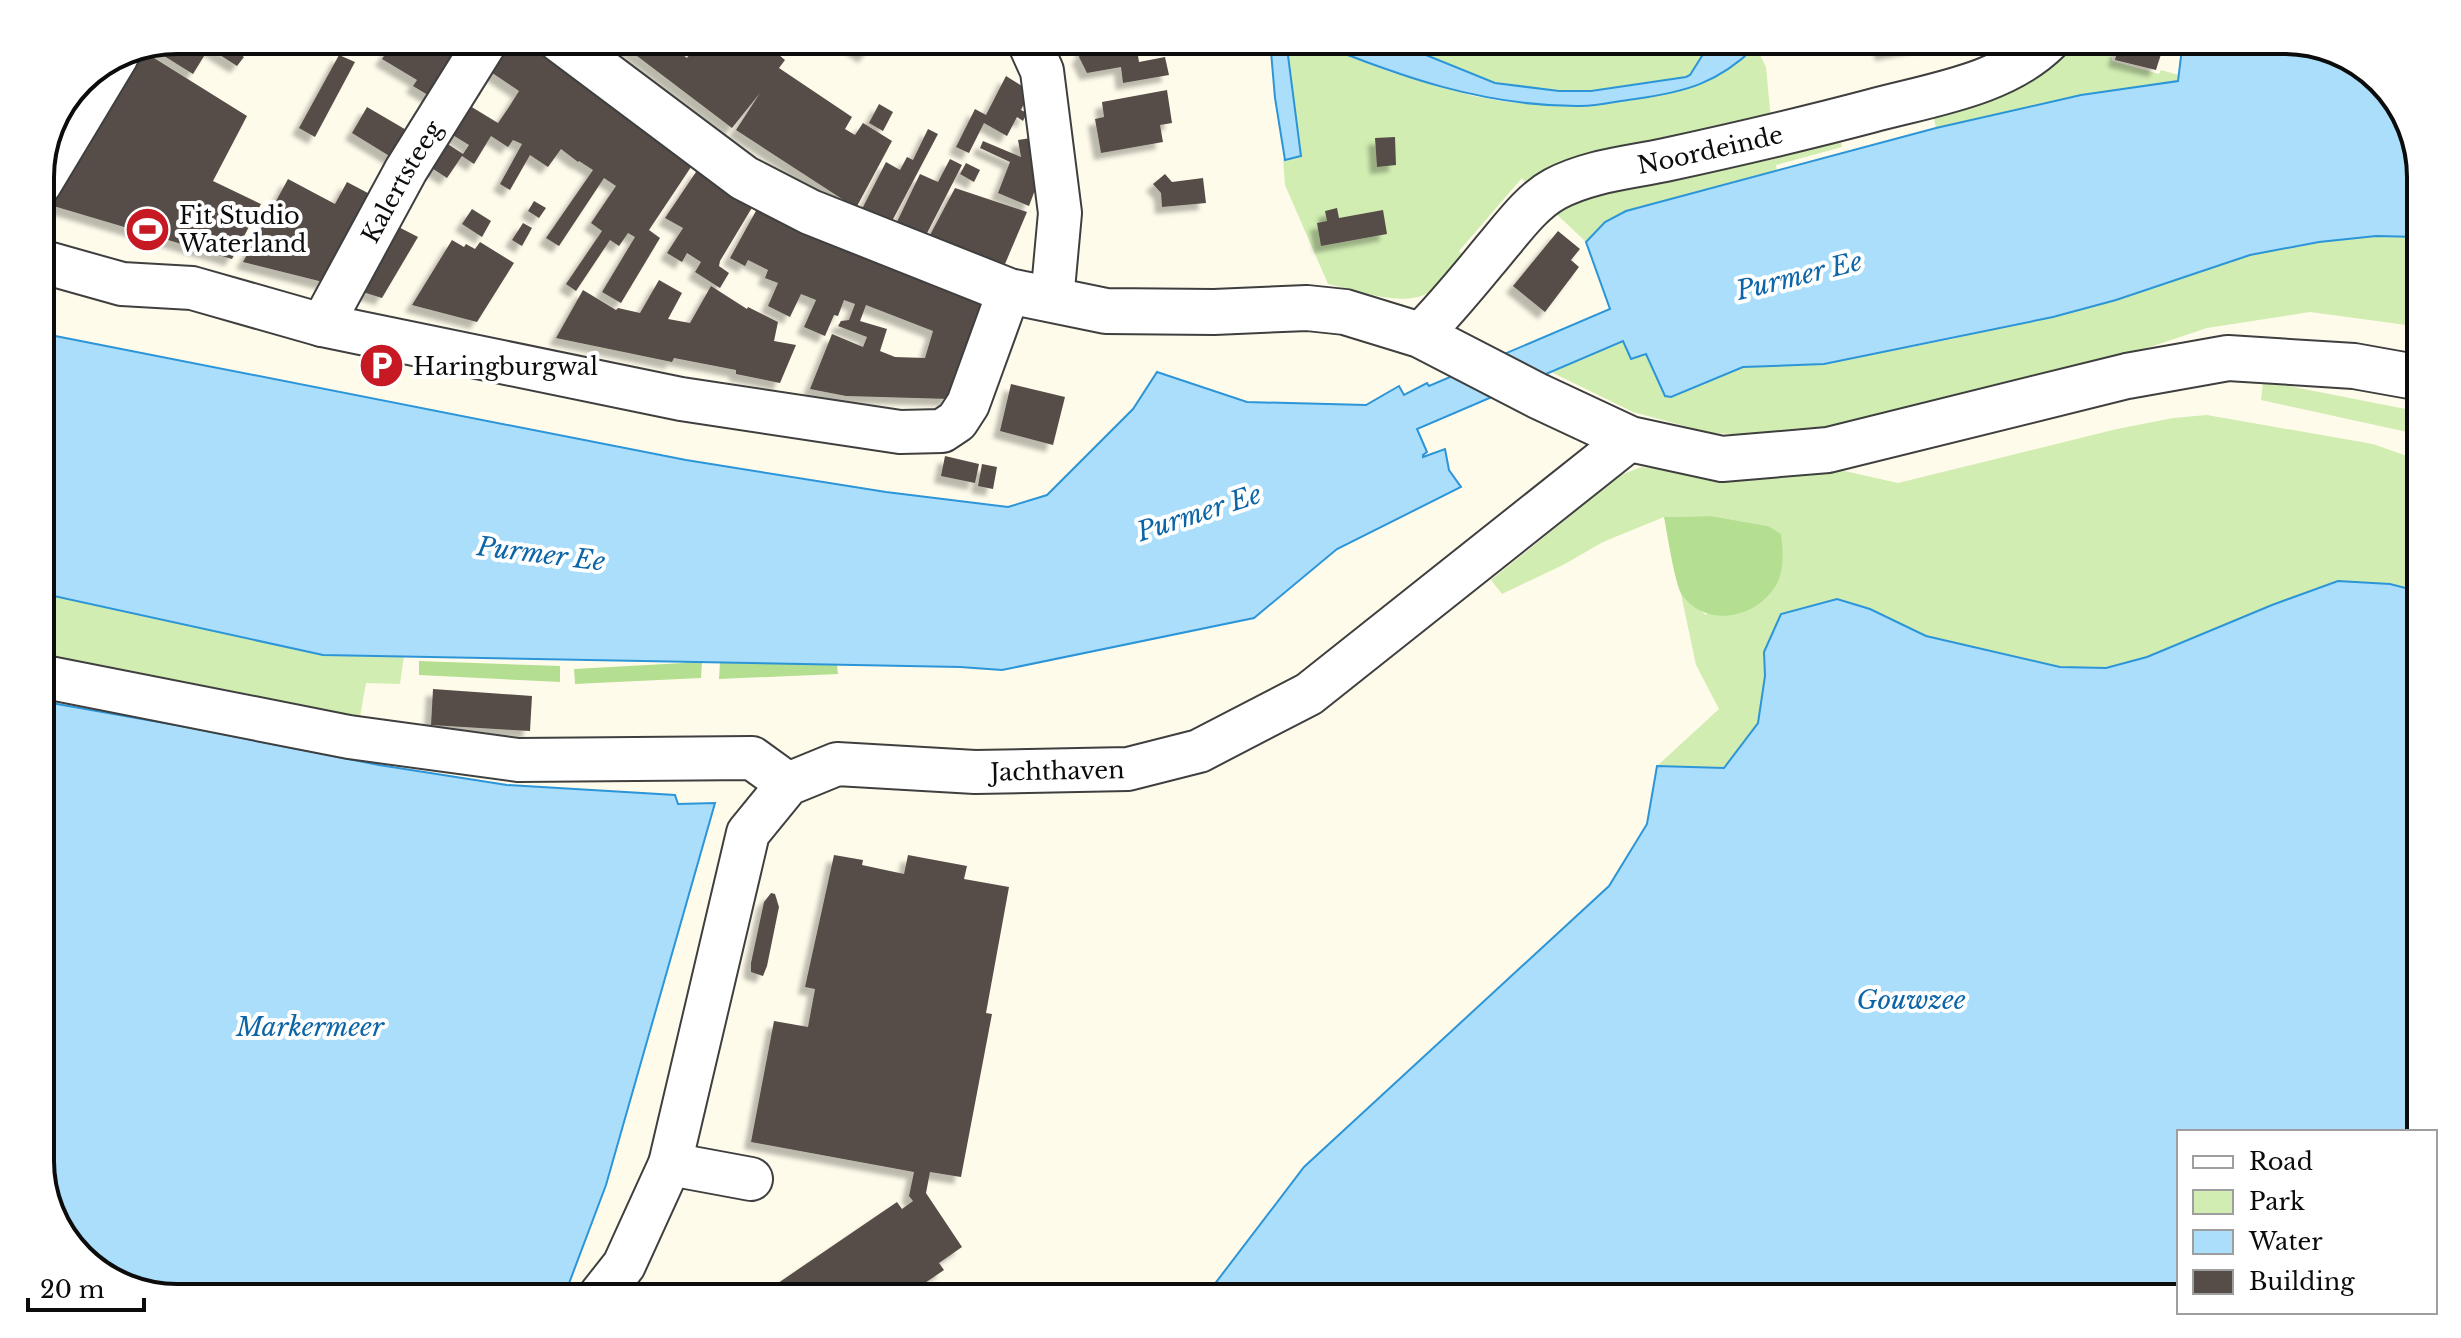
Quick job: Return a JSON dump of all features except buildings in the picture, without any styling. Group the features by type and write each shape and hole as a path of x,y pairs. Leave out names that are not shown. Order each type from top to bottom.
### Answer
{"street":[{"name":"Kalertsteeg","path":"322,325 406,170 478,54"},
{"path":"579,54 744,178 810,212 1009,291 1106,311 1214,312 1307,308 1345,312 1420,335 1630,439 1722,459 1828,450 2127,376 2228,358 2354,366 2407,375"},
{"path":"1034,54 1042,71 1060,213 1052,300"},
{"name":"Noordeinde","path":"1420,335 1518,222 1550,192 1567,183 1589,174 1763,139 1953,89 2022,62 2032,54"},
{"path":"56,158 102,80"},
{"path":"54,265 122,284 192,288 322,325 681,399 900,432 942,431 957,421 968,404 1009,291"},
{"name":"Jachthaven","path":"609,1284 624,1265 670,1164 748,833 788,784 837,764 975,772 1128,769 1199,751 1309,694 1630,439"},
{"path":"54,679 349,737 518,760 752,758 788,784"},
{"path":"670,1164 751,1179"}],"green space":[{"path":"1288,54 1345,54 1390,72 1473,96 1507,102 1583,106 1667,94 1742,54 1760,54 1766,67 1771,120 1528,185 1522,178 1459,251 1465,257 1439,285 1417,297 1378,296 1328,284 1285,185 1283,159 1301,156"},
{"path":"1421,54 1703,54 1686,77 1615,89 1568,91 1520,88 1456,69"},
{"path":"2049,54 2099,54 2112,57 2112,61 2159,74 2161,70 2179,75 2179,81 2081,95 1936,128 1932,111"},
{"path":"1839,131 1842,147 1776,165 1777,172 1626,211 1605,222 1586,242 1549,207"},
{"path":"2376,236 2407,237 2407,325 2310,312 2207,328 2108,361 1874,418 1783,436 1710,433 1633,412 1551,372 1623,340 1645,354 1664,396 1671,397 1743,367 1824,364 1952,339 2116,300 2250,255 2319,242"},
{"path":"2263,381 2407,409 2407,432 2261,400"},
{"path":"2207,415 2373,444 2407,456 2407,588 2390,584 2272,605 2147,657 2106,668 2060,667 1926,636 1870,609 1804,607 1781,614 1764,652 1765,676 1758,723 1724,768 1657,766 1719,709 1696,665 1681,594 1706,615 1768,526 1711,516 1664,517 1603,542 1502,594 1491,580 1621,475 1641,467 1707,476 1817,475 1840,470 1898,483 2173,418"},
{"path":"1711,516 1768,526 1781,534 1782,561 1778,581 1766,598 1743,612 1716,615 1704,612 1692,605 1679,589 1664,517"},
{"path":"54,596 323,655 404,656 400,684 366,683 358,728 54,676"},
{"path":"419,661 560,666 560,682 419,675"},
{"path":"702,662 701,678 575,684 574,669"},
{"path":"720,662 837,665 838,674 719,679"}],"water":[{"path":"1271,54 1288,54 1301,156 1285,160"},
{"path":"1346,54 1424,54 1495,83 1559,91 1591,91 1686,77 1703,54 1747,54 1728,69 1686,89 1581,106 1545,105 1476,95"},
{"name":"Purmer Ee","path":"2181,54 2308,56 2352,75 2376,96 2400,137 2407,169 2407,237 2376,236 2319,242 2250,255 2116,300 2053,317 1824,364 1743,367 1671,397 1665,396 1646,354 1631,359 1623,341 1417,429 1427,452 1423,457 1445,449 1449,470 1461,487 1337,549 1254,618 1002,670 323,655 54,596 54,336 686,460 886,492 1008,507 1047,495 1133,409 1157,372 1247,402 1366,405 1399,386 1404,395 1610,309 1586,242 1605,222 1626,211 1936,128 2081,95 2178,81"},
{"name":"Gouwzee","path":"2338,581 2390,584 2407,588 2407,1130 2177,1130 2177,1284 1215,1284 1304,1167 1609,886 1647,824 1657,766 1724,768 1758,723 1765,676 1764,652 1781,614 1837,599 1870,609 1926,636 2060,667 2106,668 2147,657"},
{"name":"Markermeer","path":"54,703 379,765 507,785 675,795 678,804 715,803 606,1185 569,1284 161,1283 123,1271 96,1253 67,1215 56,1185 54,1169"}],"place":[{"name":"Fit Studio Waterland","path":"148,229"},
{"name":"Haringburgwal","path":"382,366"}]}
